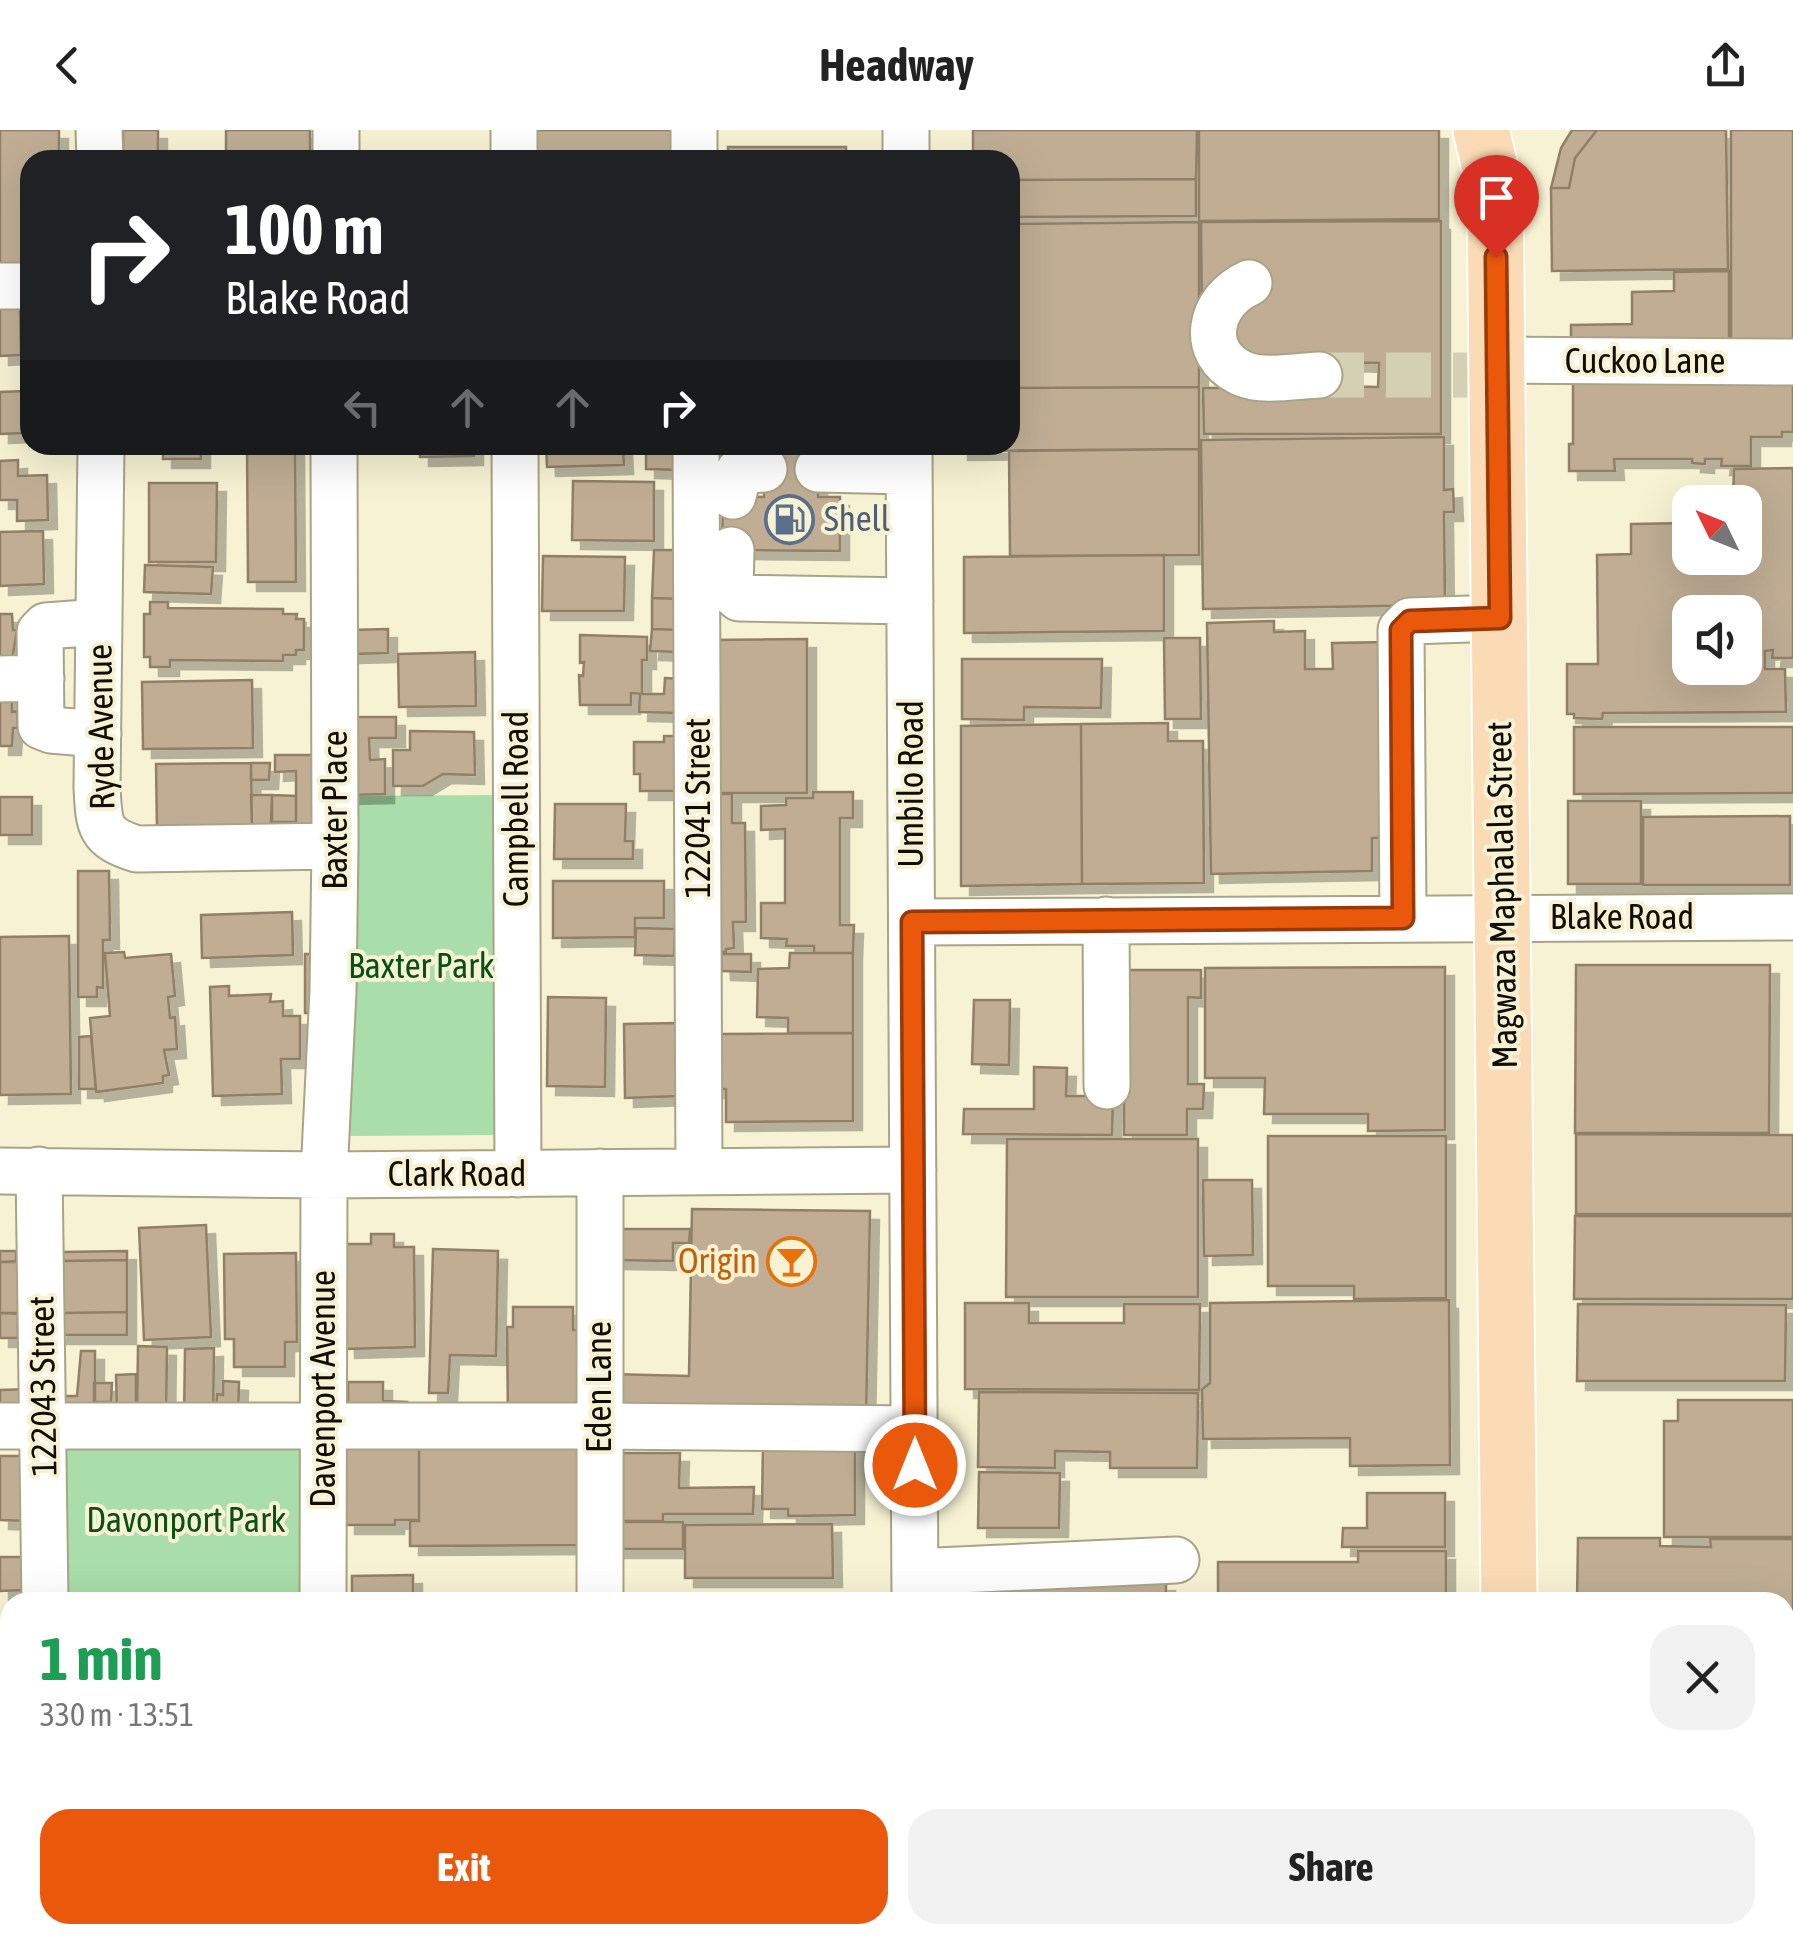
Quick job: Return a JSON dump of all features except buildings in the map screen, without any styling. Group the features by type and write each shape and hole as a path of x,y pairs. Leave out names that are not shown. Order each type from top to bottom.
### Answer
{"main road":[{"name":"Magwaza Maphalala Street","path":"1481,130 1495,188 1508,1592"},
{"name":"Magwaza Maphalala Street","path":"1495,188 1520,130"}],"street":[{"path":"1248,283 1227,297 1214,317 1215,347 1223,361 1244,374 1319,375"},
{"name":"Cuckoo Lane","path":"1497,360 1793,362"},
{"name":"Ryde Avenue","path":"101,455 98,734 99,816 104,832 116,842 137,848 335,846"},
{"name":"Baxter Place","path":"324,1174 335,846 334,455"},
{"name":"Campbell Road","path":"515,455 518,1174"},
{"name":"122041 Street","path":"696,455 700,1170"},
{"path":"818,469 909,458"},
{"name":"Umbilo Road","path":"909,458 915,1587"},
{"path":"732,550 730,590 739,598 910,601"},
{"path":"1403,918 1401,630 1410,621 1500,618"},
{"path":"98,734 41,726 20,678 46,626 100,622"},
{"name":"Blake Road","path":"912,922 1793,917"},
{"path":"1106,920 1107,1086"},
{"name":"Clark Road","path":"20,1171 518,1174 914,1170"},
{"name":"122043 Street","path":"20,1171 22,1426 44,1592"},
{"name":"Eden Lane","path":"600,1172 600,1592"},
{"name":"Davenport Avenue","path":"323,1592 324,1174"},
{"path":"22,1426 915,1429"},
{"path":"915,1587 1176,1560"}],"green space":[{"name":"Baxter Park","path":"501,795 502,1135 341,1136 340,796"},
{"name":"Davonport Park","path":"311,1436 312,1592 61,1592 60,1438"}],"tunnel":[{"path":"1319,375 1497,375"}],"place":[{"name":"Shell","path":"789,519"},
{"name":"Origin","path":"792,1261"}],"route":[{"path":"915,1465 912,922 1403,918 1401,630 1410,621 1500,618 1496,257"}]}
